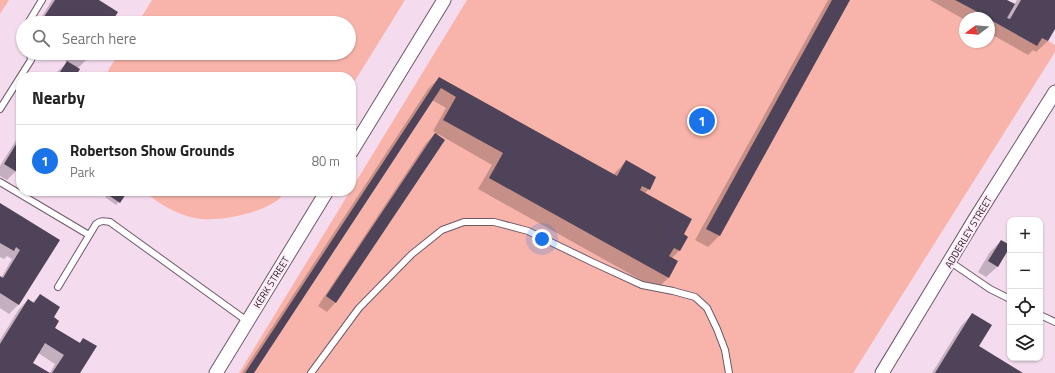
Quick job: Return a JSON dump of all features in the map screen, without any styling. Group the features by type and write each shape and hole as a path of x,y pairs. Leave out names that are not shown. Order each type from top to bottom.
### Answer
{"street":[{"path":"356,144 444,0"},
{"name":"ADDERLEY STREET","path":"882,373 949,261 1055,92"},
{"name":"KERK STREET","path":"216,373 324,196"}],"lane":[{"path":"32,16 42,0"},
{"path":"23,72 31,60"},
{"path":"0,109 16,84"},
{"path":"0,182 16,192"},
{"path":"24,196 89,235"},
{"path":"58,287 89,235 99,221 103,220 110,222 247,321"},
{"path":"311,373 359,308 412,254 442,230 464,222 494,222 528,231 642,285 695,297 707,308 717,329 725,350 729,373"},
{"path":"949,261 990,289 1007,298"},
{"path":"1043,316 1055,322"}],"shaded area":[{"path":"0,0 9,0 0,14"},
{"path":"152,0 405,0 356,79 356,72 108,72 115,60 356,60 356,16 142,16"},
{"path":"467,0 976,0 1055,45 1055,52 853,373 239,373 347,196 356,196 356,182"},
{"path":"151,196 281,196 273,203 252,212 239,216 215,219 195,218 188,216 174,211"}],"building":[{"path":"55,0 99,0 118,12 115,16 45,16"},
{"path":"832,0 850,0 720,236 706,229"},
{"path":"955,0 1007,0 1015,4 1007,18 1010,19 1021,0 1055,0 1055,29 1048,41 1042,38 1037,46 995,22 995,12 978,12"},
{"path":"67,61 80,69 78,72 60,72"},
{"path":"439,77 617,176 626,160 656,177 650,190 642,186 640,190 692,219 684,234 688,237 680,251 674,248 669,256 678,261 669,278 489,178 503,153 443,120 456,97 441,88 254,373 245,373"},
{"path":"435,133 445,140 336,303 326,296"},
{"path":"16,144 16,171 4,164"},
{"path":"110,196 125,196 120,203"},
{"path":"0,203 60,240 19,305 0,293 0,276 3,278 20,250 16,247 14,251 0,243"},
{"path":"1001,240 1007,243 1007,252 998,267 988,261"},
{"path":"40,294 60,307 54,317 59,321 55,328 80,343 83,338 97,346 80,373 52,373 64,355 45,343 33,363 50,373 0,373 0,344 28,299 34,303"},
{"path":"972,313 992,325 979,346 1023,373 935,373"}],"place":[{"name":"Robertson Show Grounds","path":"702,121"}]}
